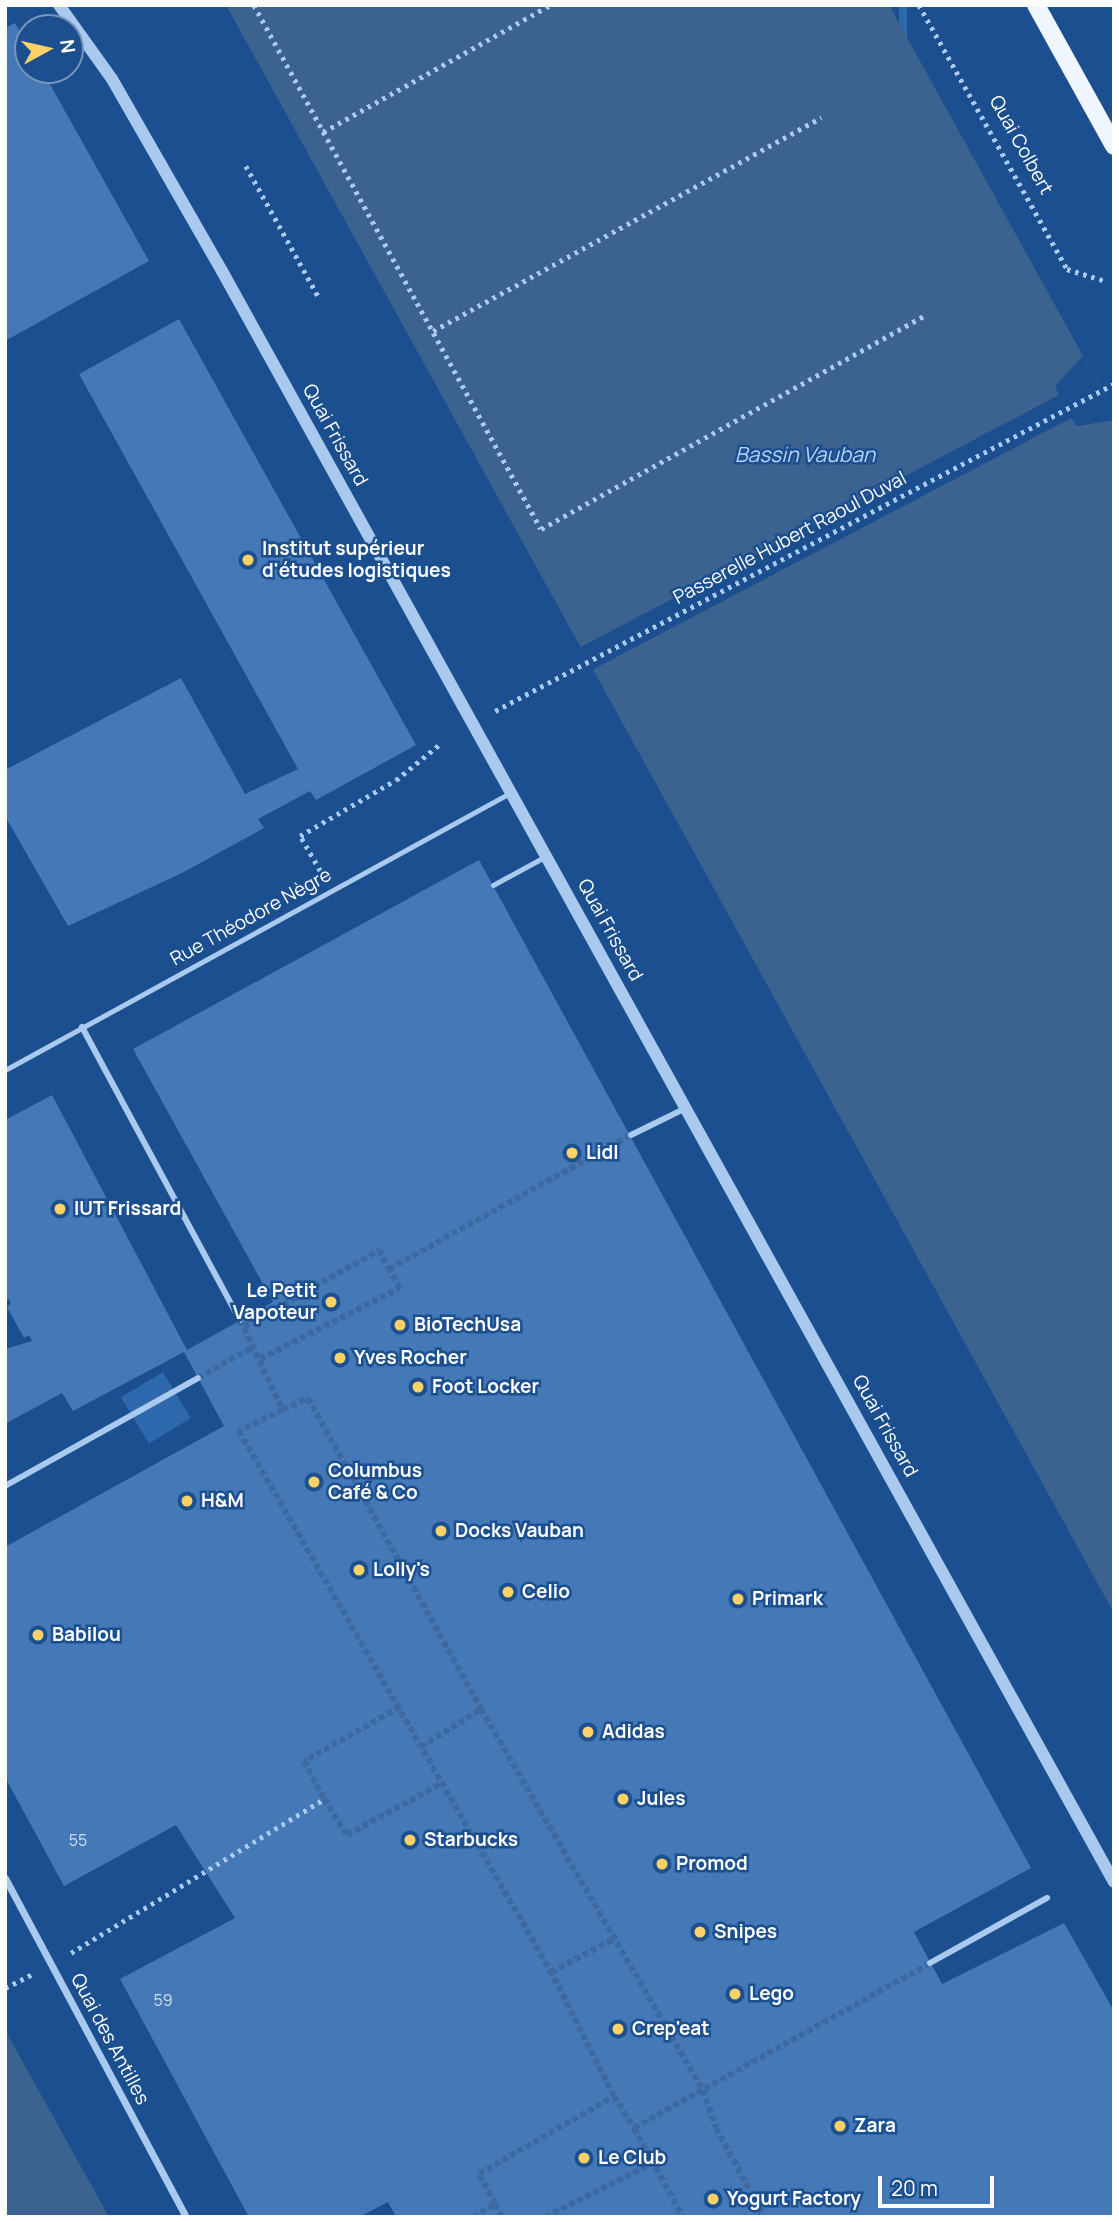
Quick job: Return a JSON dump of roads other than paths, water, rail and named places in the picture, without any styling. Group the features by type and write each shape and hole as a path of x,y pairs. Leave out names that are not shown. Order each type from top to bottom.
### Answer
{"main road":[{"path":"1036,5 1114,146"}],"street":[{"name":"Quai Frissard","path":"59,5 112,79 513,792 1114,1882"},
{"path":"82,1027 240,1320"},
{"path":"631,1135 687,1107"},
{"path":"5,1486 198,1378"},
{"name":"Quai des Antilles","path":"5,1878 186,2217"},
{"path":"930,1963 1047,1898"}],"lane":[{"name":"Rue Théodore Nègre","path":"5,1070 513,792"},
{"path":"493,886 546,856"}],"water":[{"name":"Bassin Vauban","path":"226,5 889,5 1102,390 1114,412 1114,1613"},
{"path":"5,2030 109,2217 5,2217"}],"tunnel":[{"path":"260,1359 400,1288 389,1269 631,1135"},
{"path":"244,1327 379,1250 389,1269"},
{"path":"240,1320 283,1410 308,1398 481,1709 703,2090 716,2128 764,2217"},
{"path":"198,1378 254,1346"},
{"path":"283,1410 239,1431 551,1972"},
{"path":"400,1707 304,1761 324,1799 347,1835 442,1783"},
{"path":"421,1747 481,1709"},
{"path":"614,1939 551,1972 614,2096"},
{"path":"473,2217 495,2204 479,2174 614,2096 634,2128 930,1963"},
{"path":"634,2128 683,2217"},
{"path":"545,2217 653,2163"},
{"path":"495,2204 502,2217"}],"place":[{"name":"Institut supérieur d'études logistiques","path":"248,560"},
{"name":"Lidl","path":"572,1153"},
{"name":"IUT Frissard","path":"60,1209"},
{"name":"Le Petit Vapoteur","path":"331,1302"},
{"name":"BioTechUsa","path":"400,1325"},
{"name":"Yves Rocher","path":"340,1358"},
{"name":"Foot Locker","path":"418,1387"},
{"name":"Columbus Café & Co","path":"314,1482"},
{"name":"H&M","path":"187,1501"},
{"name":"Docks Vauban","path":"441,1531"},
{"name":"Lolly's","path":"359,1570"},
{"name":"Celio","path":"508,1592"},
{"name":"Primark","path":"738,1599"},
{"name":"Babilou","path":"38,1635"},
{"name":"Adidas","path":"588,1732"},
{"name":"Jules","path":"623,1799"},
{"name":"Starbucks","path":"410,1840"},
{"name":"Promod","path":"662,1864"},
{"name":"Snipes","path":"700,1932"},
{"name":"Lego","path":"735,1994"},
{"name":"Crep'eat","path":"618,2029"},
{"name":"Zara","path":"840,2126"},
{"name":"Le Club","path":"584,2158"},
{"name":"Yogurt Factory","path":"713,2199"}]}
